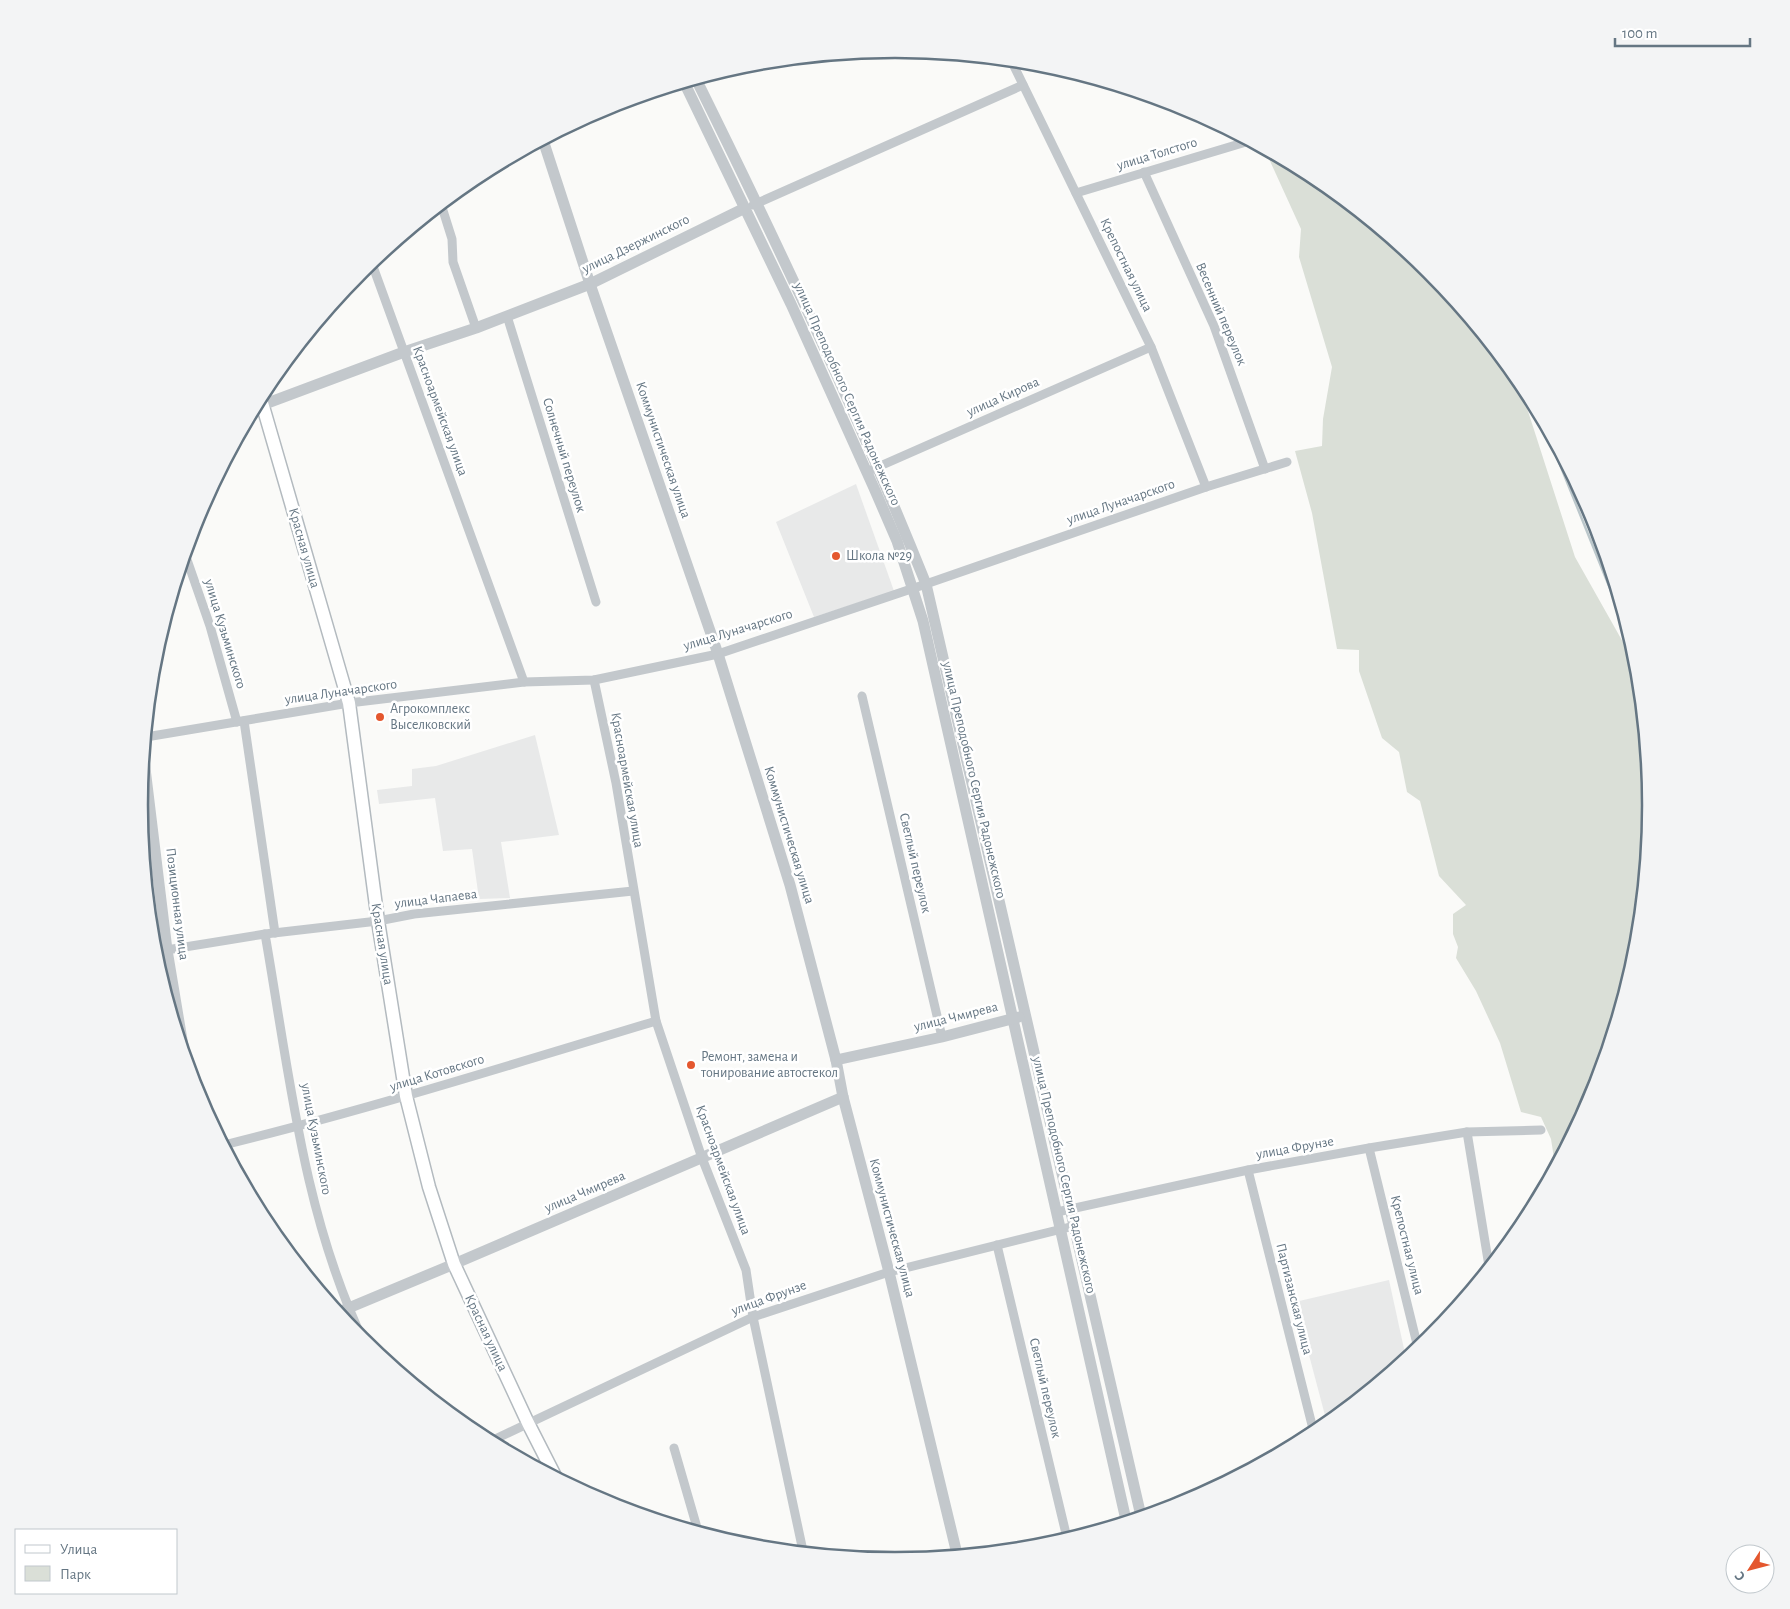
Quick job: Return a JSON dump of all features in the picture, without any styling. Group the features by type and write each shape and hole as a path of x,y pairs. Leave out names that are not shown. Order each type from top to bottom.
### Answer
{"main road":[{"name":"Красная улица","path":"261,410 349,702 378,921 406,1096 429,1187 454,1264 550,1466"}],"street":[{"name":"Крепостная улица","path":"1015,68 1151,347 1206,487"},
{"name":"улица Преподобного Сергия Радонежского","path":"698,84 757,203 878,467 926,584 1140,1510"},
{"name":"улица Дзержинского","path":"267,400 476,328 590,284 746,208 1023,85"},
{"name":"улица Преподобного Сергия Радонежского","path":"687,88 746,208 867,472 897,541 924,621 1125,1515"},
{"name":"улица Толстого","path":"1076,193 1241,143"},
{"name":"Коммунистическая улица","path":"545,146 590,284 718,654 790,885 889,1272 956,1549"},
{"name":"Весенний переулок","path":"1144,172 1214,326 1265,469"},
{"path":"443,210 452,239 453,262 476,328"},
{"name":"Красноармейская улица","path":"374,269 524,682"},
{"name":"Солнечный переулок","path":"507,316 596,602"},
{"name":"улица Кирова","path":"867,472 1151,347"},
{"name":"улица Луначарского","path":"152,736 349,702 524,682 594,680 718,654 1206,487 1287,462"},
{"name":"улица Кузьминского","path":"188,563 240,721 275,933"},
{"name":"Красноармейская улица","path":"594,680 616,784 656,1021 702,1158 746,1270 753,1317 802,1545"},
{"name":"Светлый переулок","path":"862,696 942,1037"},
{"name":"Позиционная улица","path":"148,796 167,950 177,1011"},
{"name":"улица Чапаева","path":"162,951 266,934 378,921 414,914 633,891"},
{"name":"улица Кузьминского","path":"266,934 298,1127 318,1219 342,1307"},
{"name":"улица Чмирева","path":"836,1060 942,1037 1025,1016"},
{"name":"улица Котовского","path":"230,1144 406,1096 656,1021"},
{"name":"улица Чмирева","path":"345,1309 843,1097"},
{"name":"улица Фрунзе","path":"1057,1212 1248,1170 1369,1148 1467,1132 1541,1130"},
{"path":"1467,1132 1488,1259"},
{"name":"Крепостная улица","path":"1369,1148 1416,1340"},
{"name":"Партизанская улица","path":"1248,1170 1312,1425"},
{"name":"улица Фрунзе","path":"499,1438 753,1317 889,1272 1074,1226"},
{"name":"Светлый переулок","path":"996,1245 1065,1531"},
{"path":"674,1448 696,1524"}],"shaded area":[{"name":"Школа №29","path":"856,484 894,591 814,617 776,522"},
{"path":"535,735 559,835 501,842 510,898 479,899 472,849 443,851 435,798 379,804 377,790 412,786 412,769 436,766"},
{"path":"1389,1280 1404,1351 1350,1397 1325,1415 1295,1302"}],"green space":[{"path":"1269,158 1310,183 1388,243 1457,312 1488,350 1526,405 1575,557 1625,646 1636,707 1640,756 1642,804 1636,902 1617,998 1602,1045 1585,1090 1554,1156 1551,1139 1541,1117 1521,1112 1500,1043 1476,991 1456,958 1458,947 1453,934 1453,914 1466,905 1439,876 1420,801 1407,792 1399,752 1382,738 1359,671 1359,650 1337,649 1312,513 1295,451 1322,446 1323,419 1332,367 1299,257 1301,229"}],"waterway":[{"path":"1560,465 1609,586"}],"place":[{"name":"Школа №29","path":"836,556"},
{"name":"Агрокомплекс Выселковский","path":"380,717"},
{"name":"Ремонт, замена и тонирование автостекол","path":"691,1065"}]}
